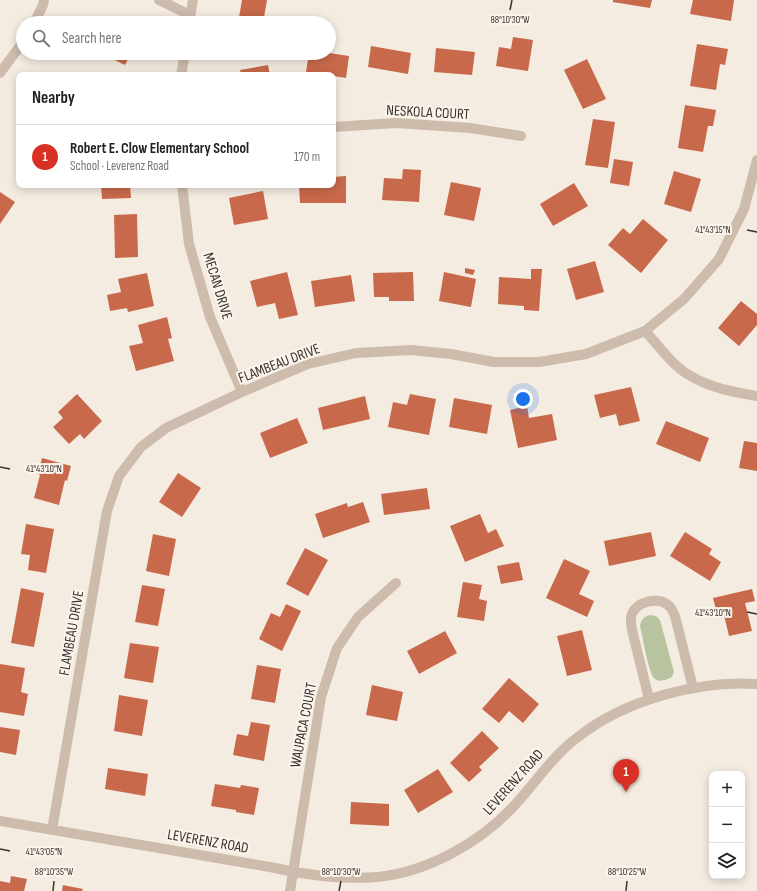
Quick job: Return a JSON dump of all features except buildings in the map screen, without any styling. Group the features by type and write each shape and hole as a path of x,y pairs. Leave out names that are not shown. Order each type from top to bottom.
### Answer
{"street":[{"path":"38,16 44,0"},
{"path":"159,0 185,16"},
{"path":"190,16 193,0"},
{"path":"0,73 16,51"},
{"path":"182,72 184,60"},
{"name":"NESKOLA COURT","path":"336,127 396,123 470,128 521,136"},
{"name":"FLAMBEAU DRIVE","path":"52,830 107,511 119,476 141,447 166,428 242,392 308,364 356,353 411,350 451,354 494,362 539,362 586,354 645,331 684,299 719,259 744,209 757,160"},
{"name":"MECAN DRIVE","path":"182,188 189,244 193,259 210,317 242,392"},
{"path":"645,331 671,360 688,375 706,385 731,392 757,396"},
{"name":"WAUPACA COURT","path":"290,891 321,697 337,648 358,617 396,583"},
{"path":"649,699 631,622 632,614 637,607 644,603 661,602 668,605 672,610 675,616 693,688"},
{"name":"LEVERENZ ROAD","path":"0,821 320,876 350,878 379,877 406,872 463,848 491,828 513,807 558,754 577,737 594,725 624,709 649,699 693,688 722,684 757,684"}],"green space":[{"path":"650,615 656,616 660,620 674,672 672,677 668,679 656,680 652,674 648,661 640,626 643,619"}],"place":[{"name":"Robert E. Clow Elementary School","path":"626,792"}]}
